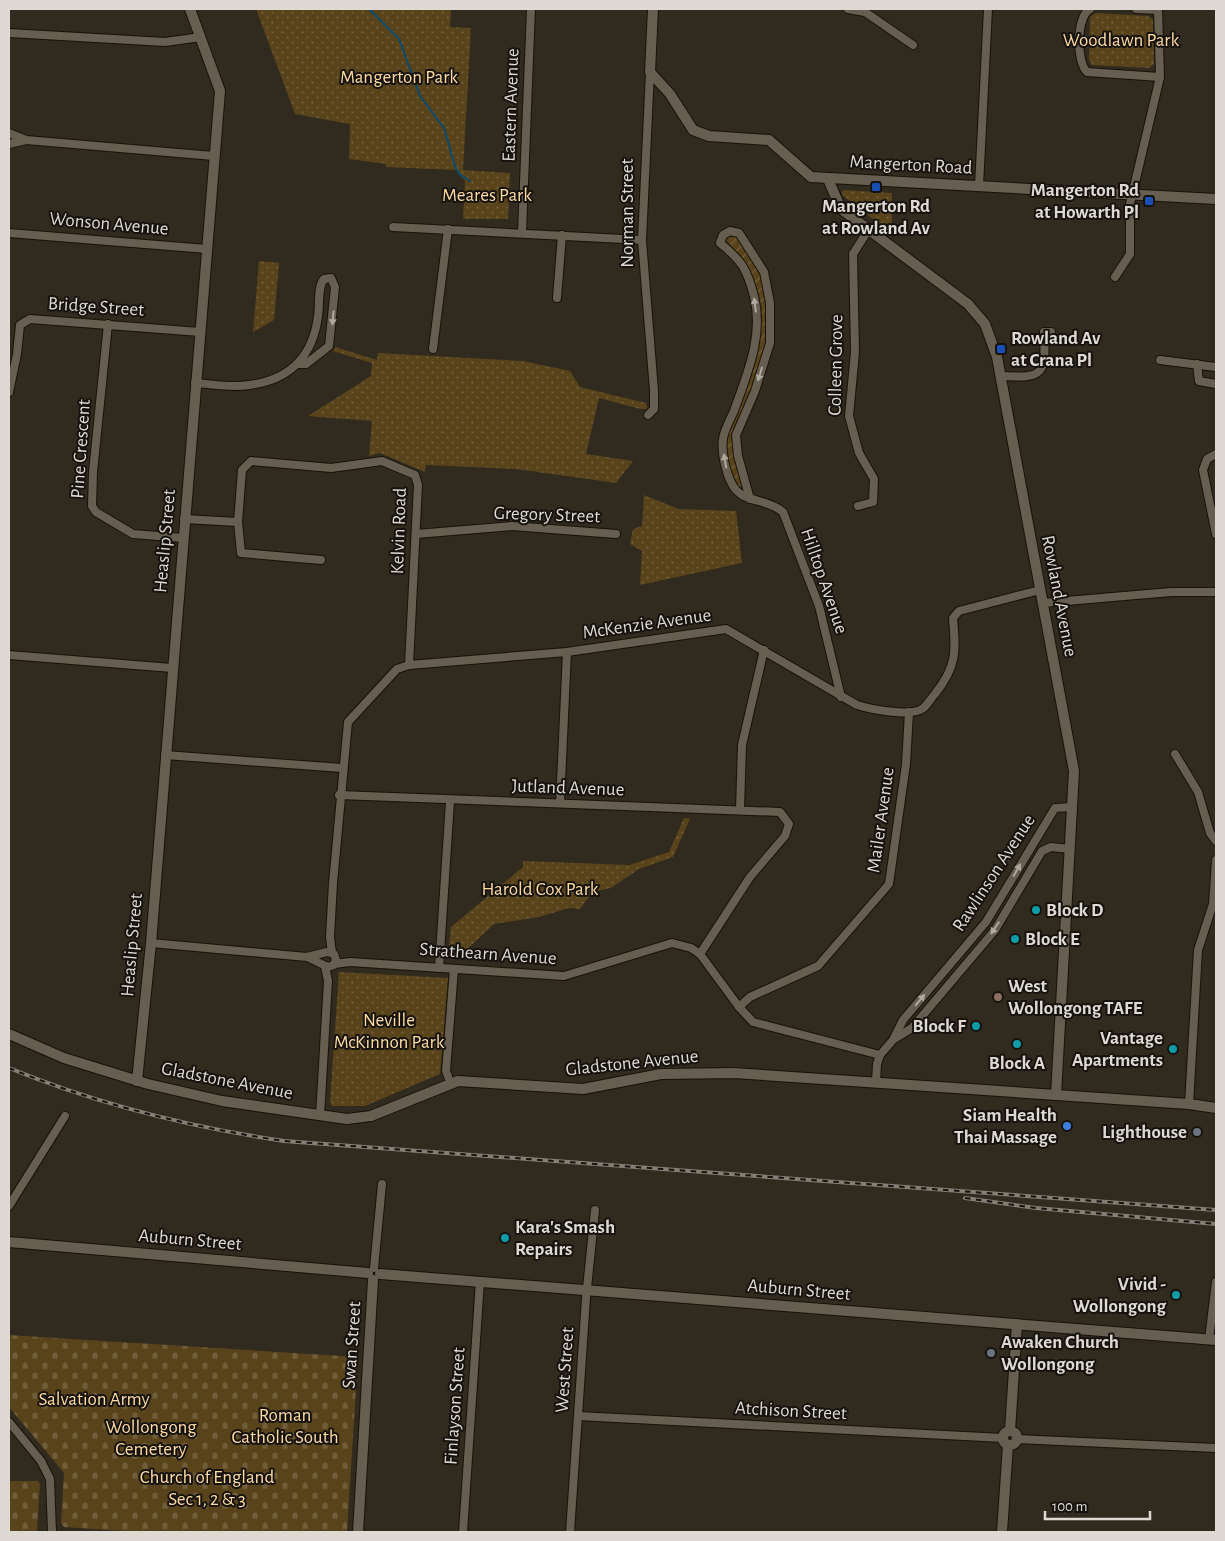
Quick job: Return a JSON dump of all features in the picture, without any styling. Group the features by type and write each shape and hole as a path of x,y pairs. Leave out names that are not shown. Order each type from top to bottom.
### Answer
{"street":[{"name":"Heaslip Street","path":"137,1081 151,943 220,91 190,9"},
{"name":"Eastern Avenue","path":"522,232 532,9"},
{"name":"Norman Street","path":"648,415 654,409 654,391 642,240 654,9"},
{"path":"848,9 866,12 913,45"},
{"path":"979,186 988,9"},
{"path":"1090,9 1083,14 1080,21 1080,58 1087,72 1160,77"},
{"path":"1115,277 1130,254 1130,204 1160,77 1158,9 1136,9"},
{"path":"9,33 165,42 201,36"},
{"name":"Mangerton Road","path":"650,72 670,94 693,130 710,136 764,139 774,144 811,177 1216,199"},
{"path":"9,133 26,140 214,156"},
{"path":"9,144 26,140"},
{"name":"Rowland Avenue","path":"828,179 841,209 957,294 979,316 990,333 1000,376 1073,763 1073,807 1056,1096"},
{"path":"394,227 522,232 642,240"},
{"path":"433,349 448,229"},
{"name":"Colleen Grove","path":"869,229 853,254 855,352 849,416 859,453 874,479 873,502"},
{"name":"Hilltop Avenue","path":"750,499 738,456 736,435 755,391 770,343 770,303 764,272 739,233 730,231 723,235 720,243 736,255 748,271 756,306 757,339 723,440 725,463 732,485 743,498 773,504 783,512 819,606 841,696"},
{"name":"Wonson Avenue","path":"9,233 207,248"},
{"path":"557,298 562,235"},
{"path":"195,383 249,386 286,374 299,364 316,333 320,284 324,279 331,278 335,287 329,346 306,364 299,364"},
{"name":"Bridge Street","path":"9,392 17,354 20,325 30,319 200,332"},
{"name":"Pine Crescent","path":"108,324 94,455 92,506 96,512 133,534 183,538"},
{"path":"1000,376 1028,377 1037,374 1044,364 1044,332 1051,332"},
{"path":"1160,360 1216,367"},
{"path":"1198,364 1197,378 1199,381 1216,384"},
{"path":"1216,454 1207,459 1203,470 1216,534"},
{"name":"Kelvin Road","path":"238,522 242,470 251,461 331,468 382,461 415,475 418,485 409,665"},
{"path":"858,506 873,502 882,504"},
{"path":"184,519 238,522 241,553 320,560"},
{"name":"Gregory Street","path":"416,534 512,526 616,534"},
{"path":"909,712 922,709 949,676 955,647 953,618 959,611 1040,590"},
{"path":"1043,603 1171,592 1216,592"},
{"name":"McKenzie Avenue","path":"320,1116 339,795 348,722 397,669 409,665 567,652 726,629 841,696 872,710 909,712"},
{"path":"740,809 742,745 764,650"},
{"path":"560,803 567,652"},
{"path":"9,655 172,668"},
{"name":"Mailer Avenue","path":"739,1007 750,997 818,966 889,884 906,764 909,712"},
{"path":"1176,754 1198,792 1210,833 1216,841"},
{"path":"165,755 342,768"},
{"name":"Jutland Avenue","path":"339,795 450,801 740,809 780,812 789,824 785,836 750,877 700,954"},
{"path":"439,968 450,801"},
{"name":"Rawlinson Avenue","path":"880,1055 893,1040 903,1020 986,922 1055,808 1073,807"},
{"name":"Rawlinson Avenue","path":"893,1040 912,1028 994,930 1042,851 1051,847 1070,849"},
{"path":"1190,1104 1198,950 1212,904 1216,860"},
{"path":"151,943 329,960"},
{"name":"Strathearn Avenue","path":"329,960 564,976 672,943 690,948 700,954"},
{"path":"700,954 739,1007 753,1022 880,1055 877,1064 876,1082"},
{"path":"450,1082 446,1071 454,969"},
{"name":"Gladstone Avenue","path":"9,1034 64,1058 137,1081 205,1098 320,1116 353,1119 365,1118 450,1082 468,1081 583,1089 661,1074 734,1073 1190,1104 1216,1109"},
{"path":"1216,1109 1216,1114"},
{"path":"9,1206 65,1116"},
{"name":"Swan Street","path":"358,1532 374,1274 382,1184"},
{"name":"West Street","path":"570,1532 587,1290 595,1210"},
{"name":"Auburn Street","path":"9,1242 374,1274 1212,1340"},
{"name":"Finlayson Street","path":"463,1532 480,1281"},
{"path":"1212,1340 1216,1282"},
{"path":"1002,1532 1017,1324"},
{"name":"Atchison Street","path":"578,1416 1216,1448"},
{"path":"9,1422 41,1461 50,1479 52,1532"}],"green space":[{"name":"Mangerton Park","path":"256,9 451,9 450,27 471,28 463,170 510,173 508,219 463,219 465,181 456,170 386,167 386,164 349,159 350,124 295,114"},
{"name":"Woodlawn Park","path":"1096,13 1148,16 1153,20 1154,64 1149,68 1092,65 1089,60 1090,17"},
{"path":"843,190 892,193 892,234 842,195"},
{"path":"731,236 737,237 751,256 766,293 768,312 764,351 734,431 735,449 744,488 738,487 732,477 726,443 761,333 759,306 748,265 726,240"},
{"path":"259,261 279,263 274,320 253,332"},
{"path":"335,347 377,360 378,353 523,361 570,371 580,387 646,403 647,409 640,409 599,398 586,454 633,461 616,483 516,469 426,465 425,472 380,453 369,456 372,421 308,416 371,376 372,363 333,351"},
{"path":"644,495 679,509 736,511 742,563 640,585 642,551 630,544 633,529 642,526"},
{"name":"Harold Cox Park","path":"684,818 690,819 673,857 639,869 611,888 592,892 580,909 569,908 539,917 494,924 458,958 448,957 451,927 523,867 523,861 629,865 669,852"},
{"name":"Neville McKinnon Park","path":"339,972 448,978 440,1074 365,1106 332,1106 330,1102"},
{"name":"Wollongong Cemetery","path":"9,1335 358,1357 347,1532 136,1532 64,1527 61,1523 64,1473 9,1407"},
{"path":"9,1481 38,1481 40,1484 37,1532 9,1532"}],"waterway":[{"path":"369,9 399,39 420,96 444,128 459,174 470,181"}],"railway":[{"path":"9,1068 76,1093 144,1113 213,1129 284,1141 1216,1210"},
{"path":"965,1198 1036,1208 1216,1224"}],"place":[{"name":"Mangerton Rd at Rowland Av","path":"876,187"},
{"name":"Mangerton Rd at Howarth Pl","path":"1149,201"},
{"name":"Rowland Av at Crana Pl","path":"1001,349"},
{"name":"Block D","path":"1036,910"},
{"name":"Block E","path":"1015,939"},
{"name":"West Wollongong TAFE","path":"998,997"},
{"name":"Block F","path":"976,1026"},
{"name":"Block A","path":"1017,1044"},
{"name":"Vantage Apartments","path":"1173,1049"},
{"name":"Siam Health Thai Massage","path":"1067,1126"},
{"name":"Lighthouse","path":"1197,1132"},
{"name":"Kara's Smash Repairs","path":"505,1238"},
{"name":"Vivid - Wollongong","path":"1176,1295"},
{"name":"Awaken Church Wollongong","path":"991,1353"}],"park label":[{"name":"Meares Park","path":"487,195"},
{"name":"Salvation Army","path":"94,1399"},
{"name":"Roman Catholic South","path":"285,1426"},
{"name":"Church of England Sec 1, 2 & 3","path":"207,1488"}]}
